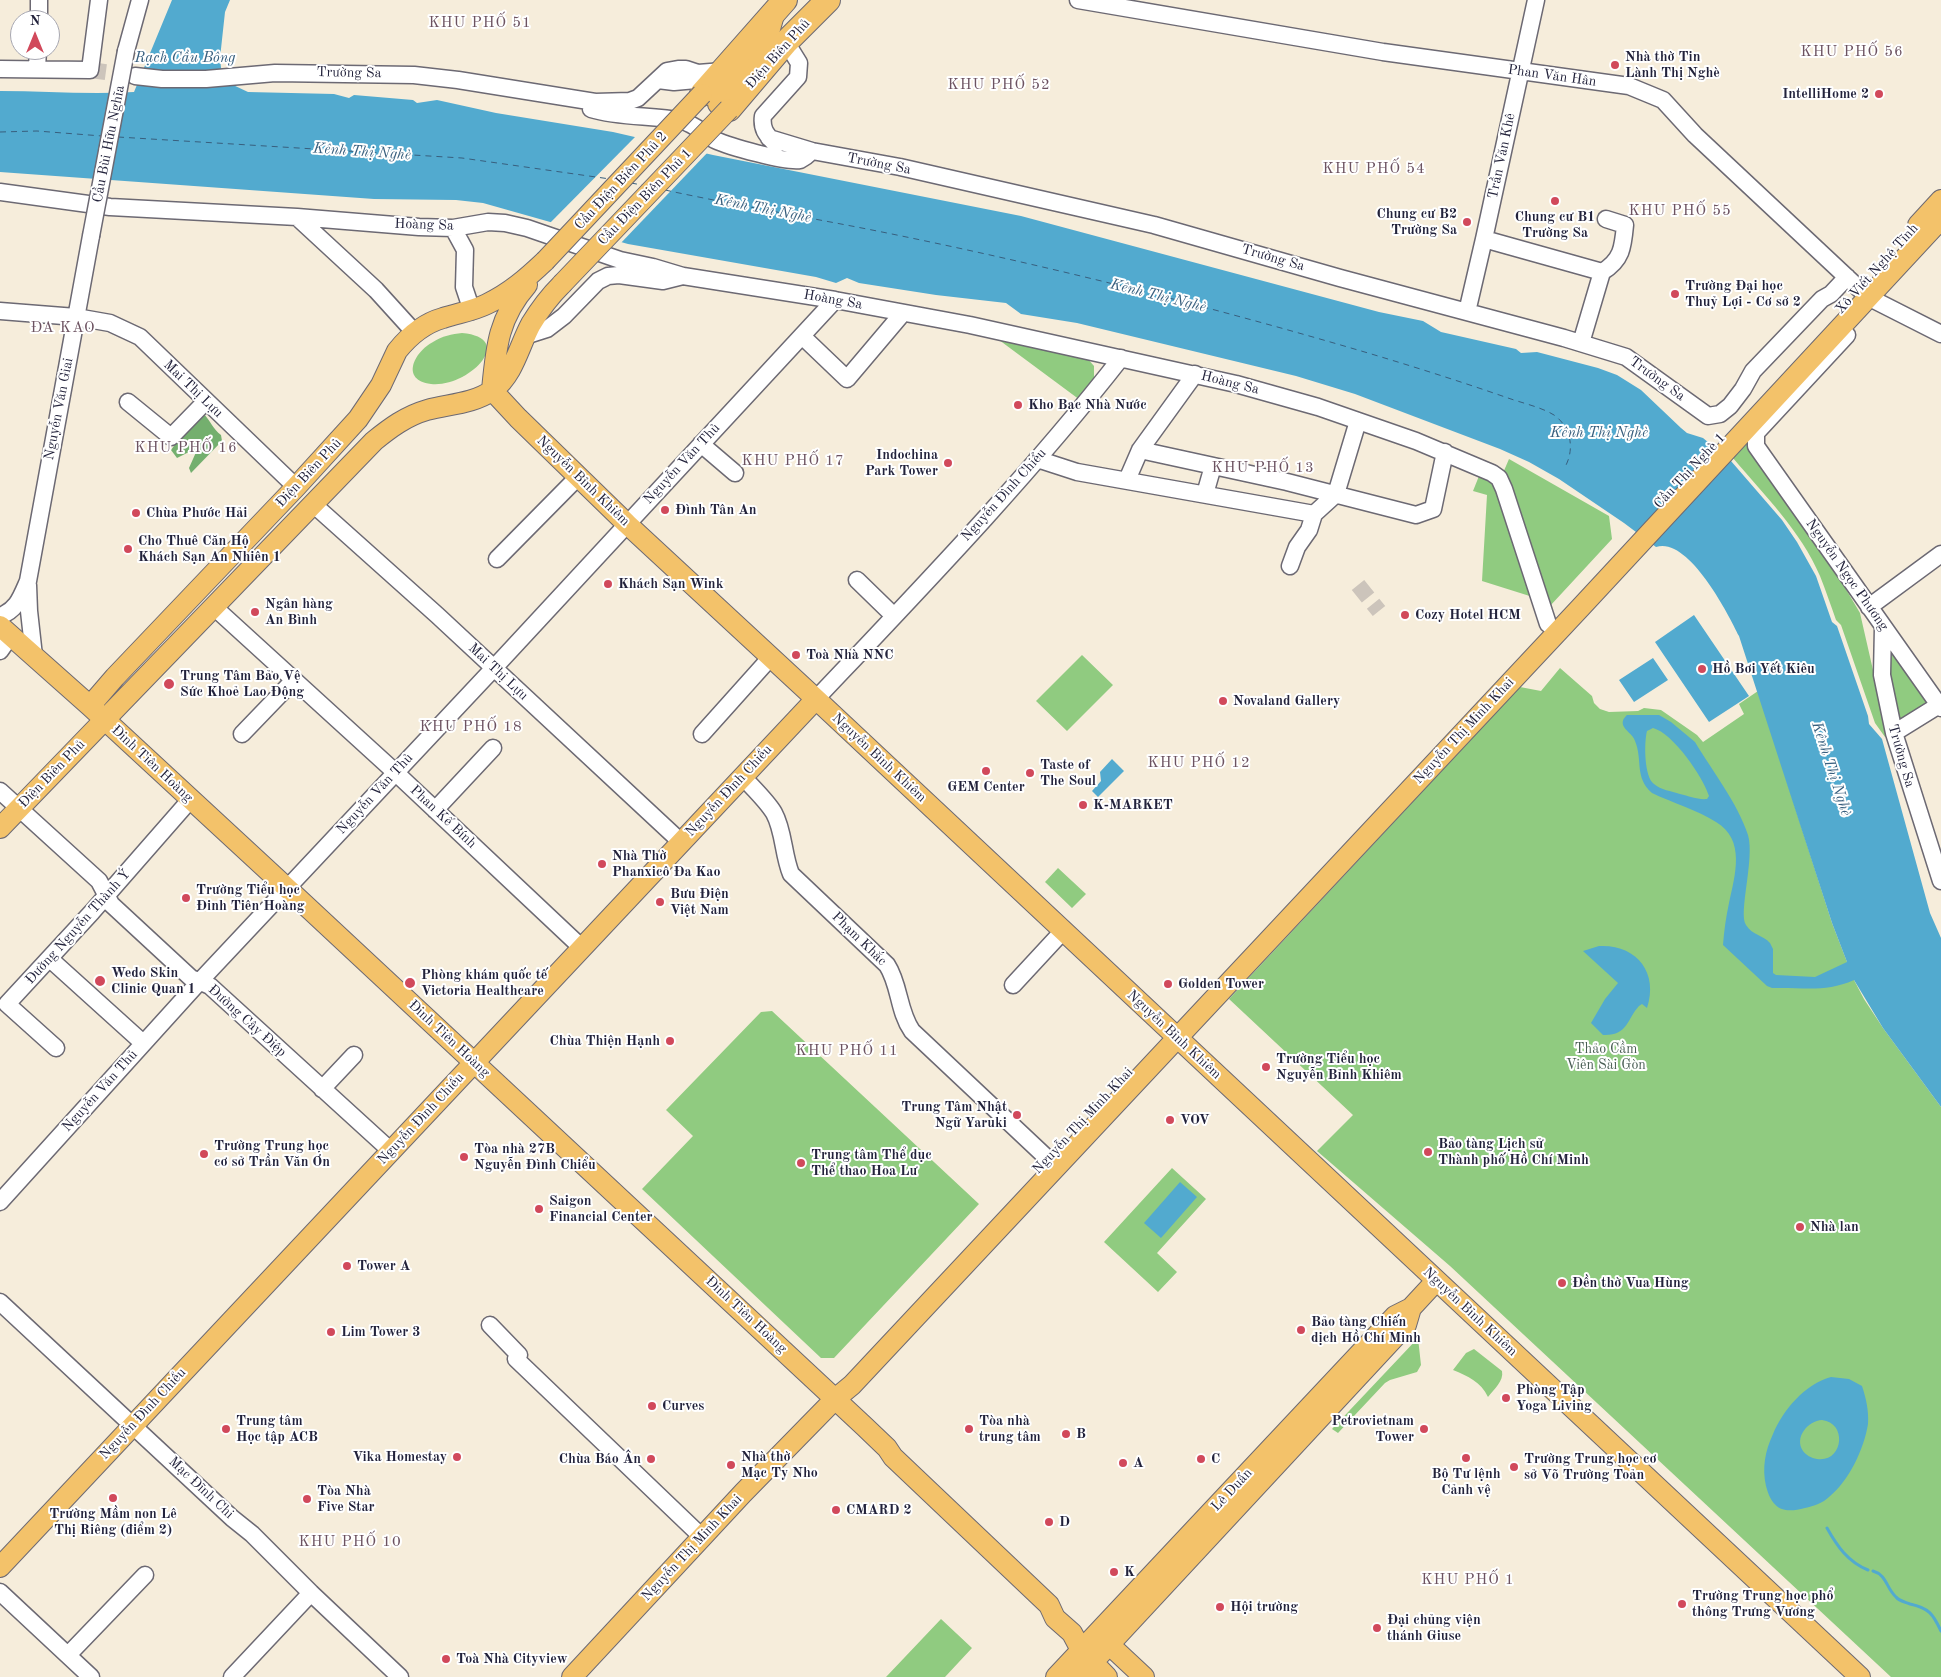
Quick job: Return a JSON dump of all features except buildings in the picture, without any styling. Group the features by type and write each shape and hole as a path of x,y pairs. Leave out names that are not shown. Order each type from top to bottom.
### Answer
{"highway":[{"name":"Điện Biên Phủ","path":"716,93 786,42 828,0"},
{"path":"716,93 780,6"}],"main road":[{"path":"716,93 753,66 762,52 780,6"},
{"name":"Cầu Điện Biên Phủ 2","path":"548,272 716,93"},
{"name":"Cầu Điện Biên Phủ 1","path":"548,272 716,93"},
{"name":"Xô Viết Nghệ Tĩnh","path":"1818,343 1858,288 1941,200"},
{"name":"Xô Viết Nghệ Tĩnh","path":"1858,288 1941,219"},
{"path":"492,390 495,356 500,332 548,272"},
{"path":"492,390 511,367 525,336 541,309 548,272"},
{"name":"Ðiện Biên Phủ","path":"90,706 115,677 296,487 366,408 381,385 397,351 424,327 442,318 472,311 511,291 524,282 548,272"},
{"name":"Cầu Thị Nghè 1","path":"1574,605 1818,343"},
{"name":"Ðiện Biên Phủ","path":"105,720 374,441 396,424 416,414 470,401 492,390"},
{"name":"Nguyễn Bỉnh Khiêm","path":"492,390 518,418 627,524 816,698 1860,1677"},
{"name":"Nguyễn Thị Minh Khai","path":"1343,851 1548,624 1574,605"},
{"name":"Nguyễn Thị Minh Khai","path":"572,1677 702,1537 833,1401 842,1376 942,1280 1574,605"},
{"name":"Đinh Tiên Hoàng","path":"2,638 34,656 90,706 474,1063 833,1401 883,1453 893,1457 1049,1605 1055,1618 1072,1633 1084,1663 1107,1677"},
{"path":"115,677 121,687 132,691"},
{"name":"Nguyễn Đình Chiểu","path":"0,1567 816,698"},
{"name":"Điện Biên Phủ","path":"0,828 105,720"},
{"name":"Lê Duẩn","path":"1056,1677 1084,1663 1262,1469 1406,1325 1411,1308 1436,1281"},
{"name":"Đinh Tiên Hoàng","path":"1049,1605 1067,1611 1084,1626 1104,1639 1144,1677"}],"street":[{"path":"0,69 90,70 99,0"},
{"name":"Cầu Bùi Hữu Nghĩa","path":"91,236 126,51 140,0"},
{"name":"Phan Văn Hân","path":"1078,0 1383,52 1629,86 1663,100 1695,135 1858,288 1941,334"},
{"name":"Trần Văn Khê","path":"1466,312 1484,239 1536,0"},
{"path":"771,145 762,129 763,116 798,77 799,63 786,42"},
{"path":"37,60 37,68"},
{"path":"569,98 595,102 630,102 638,98 667,71 678,69 686,69 698,73 716,93"},
{"name":"Trường Sa","path":"134,76 162,79 206,79 255,74 414,75 458,80 569,98 584,107 596,111 652,116 684,122 697,127 713,139 732,147 768,156 799,160 812,151"},
{"path":"658,80 674,82 696,80 716,93"},
{"name":"Trường Sa","path":"751,152 771,145 812,151 900,168 1154,225 1626,357 1703,413 1713,416"},
{"name":"Hoàng Sa","path":"0,192 110,207 453,228 488,222 505,223 527,228 620,260 662,269 683,276 835,300 902,314 970,325 1195,374 1277,395 1445,452 1492,473 1502,483 1548,624"},
{"path":"297,217 376,290 416,333"},
{"path":"1581,343 1602,272 1615,264 1623,244 1624,225 1606,219"},
{"path":"453,228 465,250 464,287 472,311"},
{"name":"Nguyễn Văn Giai","path":"34,656 28,581 91,236"},
{"path":"1484,239 1602,272"},
{"path":"525,336 547,329 564,316 598,281 608,276 618,275 663,281 683,276"},
{"name":"Xô Viết Nghệ Tĩnh","path":"1713,416 1724,411 1743,389 1758,378 1827,303 1831,294 1858,288 1869,311 1756,433 1756,441"},
{"name":"Nguyễn Văn Thủ","path":"0,1202 200,981 494,669 835,300"},
{"name":"Mai Thị Lựu","path":"0,311 76,317 110,322 140,337 296,487"},
{"path":"802,336 847,379 902,314"},
{"name":"Nguyễn Đình Chiểu","path":"816,698 894,616 1037,459 1121,358"},
{"path":"1127,480 1140,450 1195,374"},
{"path":"128,402 172,437 206,401"},
{"path":"1290,566 1297,547 1309,530 1314,514 1336,494 1358,421"},
{"name":"Nguyễn Ngọc Phương","path":"1756,441 1756,446 1940,707"},
{"path":"701,444 735,473"},
{"path":"1140,450 1336,494 1416,515 1433,509 1445,452"},
{"path":"1037,459 1077,472 1314,514"},
{"path":"1205,494 1213,466"},
{"path":"497,559 578,477"},
{"path":"1255,503 1262,477"},
{"name":"Mai Thị Lựu","path":"313,504 437,615 681,842"},
{"path":"1869,607 1941,554"},
{"path":"857,580 894,616"},
{"name":"Nguyễn Văn Giai","path":"0,616 13,610 28,581"},
{"name":"Phan Kế Bính","path":"214,606 395,772 582,948"},
{"name":"Trường Sa","path":"1883,627 1882,675 1894,733 1941,881"},
{"path":"702,734 771,657"},
{"path":"242,734 294,680"},
{"path":"1894,733 1940,707"},
{"path":"435,810 493,748"},
{"name":"Phạm Khắc","path":"743,776 774,812 791,874 887,965 895,980 905,1018 912,1031 1051,1162"},
{"name":"Đường Cây Điệp","path":"0,791 99,881 111,904 191,978 210,986 392,1151"},
{"name":"Đường Nguyễn Thành Ý","path":"56,1048 8,1004 190,800"},
{"path":"1013,985 1063,930"},
{"path":"50,959 143,1043"},
{"path":"322,1089 354,1055"},
{"name":"Mạc Đĩnh Chi","path":"0,1302 232,1518 252,1534 400,1677"},
{"path":"490,1325 519,1354 516,1359 702,1537"},
{"path":"68,1655 145,1574"},
{"path":"0,1592 91,1677"},
{"path":"232,1677 311,1593"}],"green space":[{"path":"462,333 478,337 486,344 487,352 472,371 445,383 431,384 421,381 416,377 413,372 413,365 420,352 436,340"},
{"path":"995,337 1087,358 1094,366 1094,386 1080,400"},
{"path":"204,414 221,435 222,441 191,473 189,468 197,450 177,458 171,450 179,439"},
{"path":"1747,444 1761,460 1814,535 1860,613 1888,736 1885,737 1875,723 1841,625 1836,620 1812,560 1781,514 1733,458"},
{"path":"1509,459 1609,516 1612,539 1550,606 1503,473"},
{"path":"1479,476 1498,484 1536,598 1482,581 1487,495 1473,491"},
{"path":"1893,647 1932,703 1899,724 1884,653"},
{"path":"1082,655 1113,685 1067,731 1036,701"},
{"name":"Thảo Cầm Viên Sài Gòn","path":"1560,668 1592,696 1594,703 1600,709 1609,712 1638,711 1644,708 1661,710 1697,735 1703,742 1744,714 1739,704 1758,691 1832,923 1854,980 1883,1028 1941,1107 1941,1677 1891,1677 1450,1266 1317,1151 1353,1115 1229,999 1520,687 1541,691"},
{"path":"1058,868 1086,894 1072,908 1045,882"},
{"name":"Trung tâm Thể dục Thể thao Hoa Lư","path":"772,1011 979,1204 834,1358 821,1358 642,1189 693,1136 666,1110 761,1012"},
{"path":"1172,1168 1206,1199 1157,1253 1177,1272 1158,1292 1104,1242"},
{"path":"1418,1338 1421,1365 1417,1372 1385,1383 1338,1433 1332,1429"},
{"path":"1474,1349 1502,1371 1500,1382 1488,1397 1482,1387 1474,1380 1453,1370 1466,1353"},
{"path":"941,1619 972,1648 945,1677 886,1677"}],"water":[{"name":"Kênh Thị Nghè","path":"172,0 230,0 225,12 220,58 221,68 231,84 248,92 334,94 349,98 354,95 413,100 417,103 437,100 496,113 613,132 713,155 1021,216 1379,312 1423,321 1441,332 1516,349 1521,353 1537,352 1617,375 1641,390 1687,433 1703,438 1731,461 1782,520 1816,576 1832,622 1837,626 1868,716 1869,724 1882,739 1930,913 1941,938 1941,1107 1883,1028 1854,980 1833,987 1823,988 1772,988 1767,986 1723,945 1736,859 1732,838 1716,822 1652,793 1646,787 1641,775 1639,755 1635,741 1623,725 1627,715 1659,715 1671,722 1695,742 1738,811 1750,845 1744,919 1748,928 1770,943 1773,949 1773,973 1776,975 1815,977 1847,962 1832,923 1739,636 1726,611 1705,579 1681,553 1668,547 1656,547 1559,479 1529,462 1500,449 1355,394 1296,376 1077,323 1021,314 1006,303 936,295 859,283 847,278 836,283 816,277 628,244 483,203 456,200 374,199 0,172 0,91 134,92","holes":["1653,728 1661,732 1678,747 1694,767 1706,788 1709,796 1707,799 1666,790 1657,786 1651,780 1648,774 1646,759 1645,743 1647,731"]},
{"name":"Hồ Bơi Yết Kiêu","path":"1694,615 1749,696 1709,722 1655,642"},
{"path":"1653,658 1668,680 1634,702 1619,680"},
{"path":"1112,759 1124,771 1098,797 1092,791 1101,781 1100,772"},
{"path":"1599,946 1624,950 1634,955 1647,972 1650,983 1647,1008 1642,1004 1639,1006 1626,1026 1611,1035 1603,1035 1591,1023 1605,999 1618,983 1583,951"},
{"path":"1180,1182 1197,1197 1161,1238 1144,1223"},
{"path":"1831,1377 1849,1379 1862,1386 1868,1414 1866,1434 1855,1464 1836,1490 1824,1501 1815,1505 1797,1510 1785,1510 1775,1505 1768,1494 1764,1466 1768,1447 1777,1425 1789,1407 1812,1385","holes":["1822,1420 1836,1428 1839,1435 1837,1449 1826,1459 1817,1459 1807,1455 1801,1446 1801,1435 1812,1423"]}],"pier":[{"path":"637,135 709,151 619,245 548,225"}],"waterway":[{"path":"1827,1528 1844,1553 1855,1563 1868,1570"},
{"path":"1873,1571 1881,1575 1899,1599 1930,1613 1941,1631"}],"ferry route":[{"path":"0,132 37,131 102,136"},
{"path":"118,137 462,158 610,179"},
{"path":"631,183 642,185"},
{"path":"665,190 887,233 1068,273 1249,319 1456,380 1537,407 1554,415 1560,420 1570,439 1570,453 1565,467"}],"tunnel":[{"path":"90,70 135,76"},
{"path":"1358,585 1379,611"}],"place":[{"name":"Nhà thờ Tin Lành Thị Nghè","path":"1615,65"},
{"name":"IntelliHome 2","path":"1879,94"},
{"name":"Chung cư B1 Trường Sa","path":"1555,201"},
{"name":"Chung cư B2 Trường Sa","path":"1467,222"},
{"name":"Trường Đại học Thuỷ Lợi - Cơ sở 2","path":"1675,294"},
{"name":"Kho Bạc Nhà Nước","path":"1018,405"},
{"name":"Indochina Park Tower","path":"948,463"},
{"name":"Đình Tân An","path":"665,510"},
{"name":"Chùa Phước Hải","path":"136,513"},
{"name":"Cho Thuê Căn Hộ Khách Sạn An Nhiên 1","path":"128,549"},
{"name":"Khách Sạn Wink","path":"608,584"},
{"name":"Ngân hàng An Bình","path":"255,612"},
{"name":"Cozy Hotel HCM","path":"1405,615"},
{"name":"Toà Nhà NNC","path":"796,655"},
{"name":"Hồ Bơi Yết Kiêu","path":"1702,669"},
{"name":"Trung Tâm Bảo Vệ Sức Khoẻ Lao Động","path":"169,684"},
{"name":"Novaland Gallery","path":"1223,701"},
{"name":"GEM Center","path":"986,771"},
{"name":"Taste of The Soul","path":"1030,773"},
{"name":"K-MARKET","path":"1083,805"},
{"name":"Nhà Thờ Phanxicô Đa Kao","path":"602,864"},
{"name":"Trường Tiểu học Đinh Tiên Hoàng","path":"186,898"},
{"name":"Bưu Điện Việt Nam","path":"660,902"},
{"name":"Wedo Skin Clinic Quan 1","path":"100,981"},
{"name":"Phòng khám quốc tế Victoria Healthcare","path":"410,983"},
{"name":"Golden Tower","path":"1168,984"},
{"name":"Chùa Thiện Hạnh","path":"670,1041"},
{"name":"Trường Tiểu học Nguyễn Bỉnh Khiêm","path":"1266,1067"},
{"name":"Trung Tâm Nhật Ngữ Yaruki","path":"1017,1115"},
{"name":"VOV","path":"1170,1120"},
{"name":"Bảo tàng Lịch sử Thành phố Hồ Chí Minh","path":"1428,1152"},
{"name":"Trường Trung học cơ sở Trần Văn Ơn","path":"204,1154"},
{"name":"Tòa nhà 27B Nguyễn Đình Chiểu","path":"464,1157"},
{"name":"Trung tâm Thể dục Thể thao Hoa Lư","path":"801,1163"},
{"name":"Saigon Financial Center","path":"539,1209"},
{"name":"Nhà lan","path":"1800,1227"},
{"name":"Tower A","path":"347,1266"},
{"name":"Đền thờ Vua Hùng","path":"1562,1283"},
{"name":"Bảo tàng Chiến dịch Hồ Chí Minh","path":"1301,1330"},
{"name":"Lim Tower 3","path":"331,1332"},
{"name":"Phòng Tập Yoga Living","path":"1506,1398"},
{"name":"Curves","path":"652,1406"},
{"name":"Trung tâm Học tập ACB","path":"226,1429"},
{"name":"Tòa nhà trung tâm","path":"969,1429"},
{"name":"Petrovietnam Tower","path":"1424,1429"},
{"name":"B","path":"1066,1434"},
{"name":"Vika Homestay","path":"457,1457"},
{"name":"Bộ Tư lệnh Cảnh vệ","path":"1466,1458"},
{"name":"Chùa Báo Ân","path":"651,1459"},
{"name":"C","path":"1201,1459"},
{"name":"A","path":"1123,1463"},
{"name":"Nhà thờ Mạc Ty Nho","path":"731,1465"},
{"name":"Trường Trung học cơ sở Võ Trường Toản","path":"1514,1467"},
{"name":"Trường Mầm non Lê Thị Riêng (điểm 2)","path":"113,1498"},
{"name":"Tòa Nhà Five Star","path":"307,1499"},
{"name":"CMARD 2","path":"836,1510"},
{"name":"D","path":"1049,1522"},
{"name":"K","path":"1114,1572"},
{"name":"Trường Trung học phổ thông Trưng Vương","path":"1682,1604"},
{"name":"Hội trường","path":"1220,1607"},
{"name":"Đại chủng viện thánh Giuse","path":"1377,1628"},
{"name":"Toà Nhà Cityview","path":"446,1659"}],"district":[{"name":"KHU PHỐ 51","path":"480,23"},
{"name":"KHU PHỐ 56","path":"1852,52"},
{"name":"KHU PHỐ 52","path":"999,85"},
{"name":"KHU PHỐ 54","path":"1374,169"},
{"name":"KHU PHỐ 55","path":"1680,211"},
{"name":"ĐA KAO","path":"63,328"},
{"name":"KHU PHỐ 16","path":"186,448"},
{"name":"KHU PHỐ 17","path":"793,461"},
{"name":"KHU PHỐ 13","path":"1263,468"},
{"name":"KHU PHỐ 18","path":"471,727"},
{"name":"KHU PHỐ 12","path":"1199,763"},
{"name":"KHU PHỐ 11","path":"847,1051"},
{"name":"KHU PHỐ 10","path":"350,1542"},
{"name":"KHU PHỐ 1","path":"1468,1580"}],"water label":[{"name":"Rạch Cầu Bông","path":"185,58"}]}
